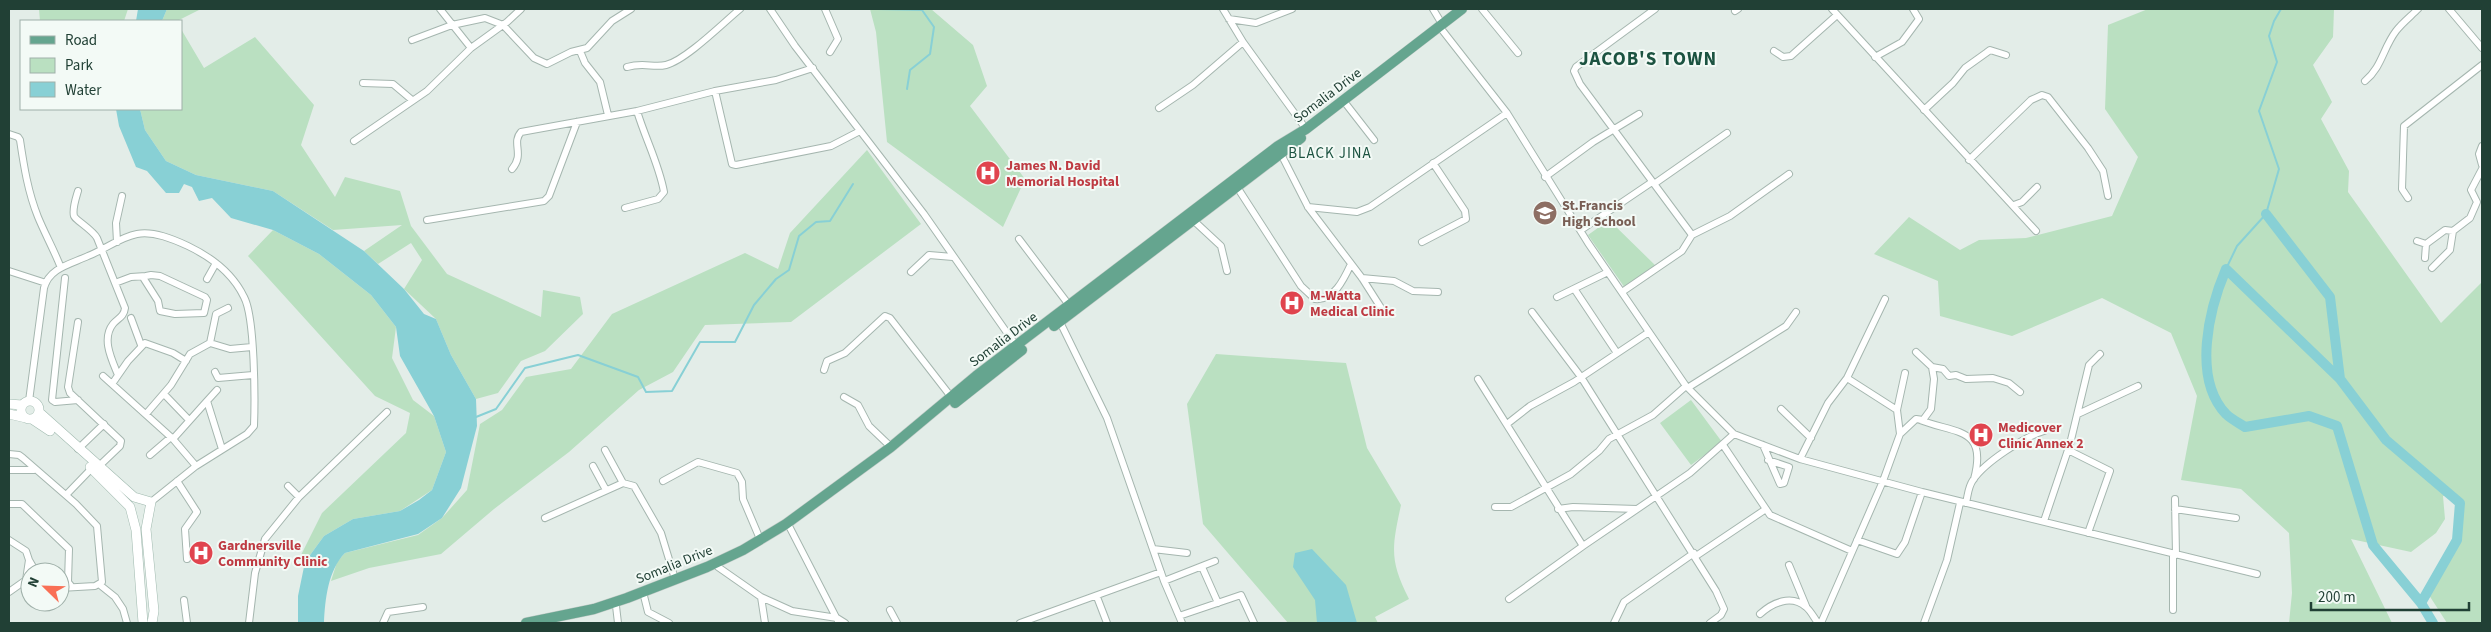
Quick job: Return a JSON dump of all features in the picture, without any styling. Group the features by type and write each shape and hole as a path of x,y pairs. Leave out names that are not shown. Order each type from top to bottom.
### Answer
{"main road":[{"name":"Somalia Drive","path":"526,623 594,609 675,580 717,564 786,524 891,447 976,376 1060,322 1281,154 1346,104 1462,9"},
{"name":"Somalia Drive","path":"553,623 616,606 644,596 717,564 789,526 833,496 1018,349 1069,306 1278,146 1306,129 1441,27 1470,9"}],"street":[{"path":"440,9 470,48"},
{"path":"354,141 440,80 470,48 503,25 521,9"},
{"path":"412,40 452,25 485,18 503,25 534,58 549,64 571,52 580,51 591,45 612,21 631,9"},
{"path":"627,67 639,64 669,64 698,45 740,9"},
{"path":"770,9 862,134 900,182 1018,349"},
{"path":"825,9 838,39 830,52"},
{"path":"1223,9 1243,42 1306,129"},
{"path":"1229,19 1256,23 1292,9"},
{"path":"1432,9 1441,27 1507,113 1545,177 1649,332 1696,397 1734,434 1800,459 1963,503 2044,521 2174,555 2257,574"},
{"path":"1482,9 1518,52"},
{"path":"1654,9 1576,67 1574,72 1614,130 1692,235"},
{"path":"1832,9 2036,231"},
{"path":"1875,57 1902,42 1919,19 1914,9"},
{"path":"2365,81 2373,74 2382,61 2395,32 2418,9"},
{"path":"2449,9 2482,48"},
{"path":"1774,51 1783,57 1791,56 1837,15"},
{"path":"1159,108 1193,85 1243,42"},
{"path":"1924,110 1953,84 1965,68 1986,52 1990,50 2006,55"},
{"path":"580,51 585,63 600,82 608,115"},
{"path":"2408,198 2402,189 2404,126 2482,64"},
{"path":"512,169 519,157 517,140 521,132 637,110 715,91 776,80 813,68"},
{"path":"363,83 393,84 412,100"},
{"path":"715,91 732,164 736,165 831,146 862,134"},
{"path":"1969,160 2031,100 2042,95 2048,97 2088,148 2102,171 2108,196"},
{"path":"1346,104 1374,140"},
{"path":"625,208 658,200 663,196 664,192 659,172 649,149 637,110"},
{"path":"1308,207 1357,212 1370,207 1507,113"},
{"path":"1545,177 1593,142 1639,114"},
{"path":"427,220 544,201 549,196 577,122"},
{"path":"1581,230 1727,133"},
{"path":"9,134 18,137 20,140 28,186 39,219 51,240 61,268"},
{"path":"2482,146 2479,154 2482,165"},
{"path":"1281,154 1308,207 1362,278 1383,311"},
{"path":"1422,242 1466,219 1465,211 1433,163"},
{"path":"2432,268 2450,250 2453,231 2470,218 2478,202 2471,190 2482,169"},
{"path":"1622,292 1682,251 1692,235 1730,216 1789,174"},
{"path":"1237,187 1301,286 1314,299 1324,299 1334,291 1351,264"},
{"path":"2014,205 2022,202 2037,187"},
{"path":"78,191 73,215 76,220 92,229 125,308 124,314 109,331 108,347 118,375"},
{"path":"117,242 116,223 122,196"},
{"path":"1193,220 1222,246 1227,271"},
{"path":"2425,258 2426,244 2445,230 2453,231"},
{"path":"143,623 136,530 130,507 78,449 33,417 21,411 26,403 46,282 51,275 61,268 136,234 166,237 196,250 216,263 236,283 245,298 252,347 254,426 247,434 196,466 152,502 146,529 150,587 154,611 152,623"},
{"path":"1019,239 1069,306"},
{"path":"2416,241 2426,244"},
{"path":"911,272 929,255 953,256"},
{"path":"207,279 216,263"},
{"path":"9,271 46,282"},
{"path":"1556,297 1575,290 1608,272"},
{"path":"146,276 144,279 158,302 160,311 175,314 216,314 228,308"},
{"path":"115,283 131,277 160,276 205,297 207,300 204,313"},
{"path":"65,278 52,400 55,402 78,400"},
{"path":"1362,278 1394,282 1413,292 1438,292"},
{"path":"1575,290 1617,353"},
{"path":"1800,459 1828,403 1847,378 1885,299"},
{"path":"1532,312 1581,377 1695,555 1724,609 1721,615 1710,623"},
{"path":"1495,507 1511,507 1571,474 1616,434 1653,416 1688,386 1786,326 1796,312"},
{"path":"210,343 216,314"},
{"path":"824,370 827,361 841,356 885,316 890,318 952,398"},
{"path":"131,318 141,346"},
{"path":"66,495 95,466 120,446 121,441 78,400 68,387 78,322"},
{"path":"1060,322 1107,418 1164,581 1182,623"},
{"path":"1507,424 1530,406 1581,377 1649,332"},
{"path":"112,384 141,346 150,343 174,353 186,361"},
{"path":"146,414 164,394 196,349 210,343 230,349 252,347"},
{"path":"1916,352 1932,367 1942,369 1948,376 2002,380 2020,392"},
{"path":"2044,521 2068,450 2089,365 2100,354"},
{"path":"1916,419 1923,420 1931,409 1934,379 1932,367"},
{"path":"215,372 218,378 253,375"},
{"path":"1900,434 1897,410 1905,373"},
{"path":"103,376 172,438 196,466"},
{"path":"1847,378 1897,410"},
{"path":"1478,379 1558,510 1583,546"},
{"path":"2078,414 2138,386"},
{"path":"150,455 172,438 217,390"},
{"path":"164,394 189,420"},
{"path":"844,397 858,405 869,426 891,447"},
{"path":"207,401 222,449"},
{"path":"9,404 37,404 33,417"},
{"path":"1781,409 1811,438"},
{"path":"249,623 255,573 265,539 299,497 386,412"},
{"path":"9,414 33,417 134,497 152,502"},
{"path":"1789,565 1806,606 1819,623 1883,481 1900,434 1916,419"},
{"path":"1916,419 1968,435 1975,445 1977,455 1974,479 1963,503 1924,623"},
{"path":"78,449 104,424"},
{"path":"1974,479 2004,453 2032,435 2044,431"},
{"path":"1509,599 1622,519 1690,474 1734,434"},
{"path":"1723,444 1766,509 1776,518 1852,551"},
{"path":"1763,445 1768,460"},
{"path":"605,450 623,483"},
{"path":"2068,450 2110,471 2088,533"},
{"path":"9,454 19,455 92,520 99,532 102,582 100,584"},
{"path":"663,481 698,462 734,471 740,477 743,499 760,539"},
{"path":"592,466 606,490"},
{"path":"9,470 34,470"},
{"path":"177,482 197,512 184,529 187,558"},
{"path":"545,518 623,483 634,486 661,533 675,580"},
{"path":"288,486 299,497"},
{"path":"1857,540 1897,554 1905,542 1922,492"},
{"path":"130,507 134,497"},
{"path":"2173,610 2175,499"},
{"path":"9,504 22,504 68,549 68,582 72,587 100,584 115,597 123,609 127,623"},
{"path":"1558,510 1573,507 1637,509"},
{"path":"1613,508 1622,519"},
{"path":"1614,623 1624,602 1766,509"},
{"path":"2175,509 2236,518"},
{"path":"789,526 838,621"},
{"path":"136,530 146,529"},
{"path":"9,540 26,551 29,560 26,580 9,592"},
{"path":"1153,548 1187,553"},
{"path":"1164,581 1215,561"},
{"path":"717,564 761,596 792,611 845,623"},
{"path":"1202,567 1218,604"},
{"path":"1020,623 1097,597 1161,572"},
{"path":"139,588 150,587"},
{"path":"1179,616 1241,595 1254,623"},
{"path":"644,596 648,612 669,623"},
{"path":"761,596 765,623"},
{"path":"1097,597 1107,623"},
{"path":"184,600 187,623"},
{"path":"1760,614 1769,606 1785,600 1806,606"},
{"path":"616,606 618,623"},
{"path":"383,623 388,612 423,608"},
{"path":"890,610 897,623"}],"green space":[{"path":"39,9 128,9 124,20 40,20"},
{"path":"167,9 201,9 179,20 162,20"},
{"path":"870,9 931,9 973,45 987,86 970,106 1025,179 1003,227 887,142 876,32"},
{"path":"2148,9 2334,9 2333,37 2313,65 2332,102 2321,119 2349,171 2348,192 2441,323 2482,282 2482,623 2447,623 2427,592 2459,527 2457,497 2443,496 2445,519 2436,533 2411,552 2351,539 2392,623 2289,623 2292,593 2289,533 2241,489 2181,480 2197,396 2171,333 2102,298 2012,336 1940,316 1938,281 1874,254 1909,217 1960,250 1979,240 2026,238 2112,216 2138,157 2105,109 2108,25"},
{"path":"182,31 204,68 255,37 314,105 301,145 335,197 345,177 400,191 411,226 447,274 541,317 543,290 580,297 583,314 545,351 521,361 498,393 476,399 451,355 436,319 404,289 422,260 411,243 378,264 364,251 402,225 333,230 273,191 196,175 166,161 145,130 140,110 182,110"},
{"path":"867,150 921,224 791,322 705,325 673,372 639,390 569,452 494,509 441,554 369,568 331,581 337,562 345,553 418,535 442,518 467,490 480,424 502,410 526,377 571,369 612,314 745,253 778,269 790,233"},
{"path":"1609,220 1657,267 1625,288 1588,235"},
{"path":"273,230 319,254 371,295 396,327 392,358 413,400 434,416 446,452 432,490 400,511 353,519 324,536 305,562 299,559 322,513 406,433 410,413 375,396 248,256"},
{"path":"1216,354 1346,363 1367,448 1401,505 1394,553 1398,574 1409,599 1375,617 1378,623 1288,623 1203,524 1187,404"},
{"path":"1691,400 1722,442 1691,465 1660,423"}],"water":[{"path":"138,9 167,9 162,20 136,20"},
{"path":"116,110 140,110 145,130 166,161 196,175 273,191 364,251 404,289 424,314 436,319 451,355 476,399 477,426 461,488 442,518 418,534 345,553 339,560 328,586 324,623 298,623 298,596 305,562 324,536 353,519 400,511 432,490 446,452 434,416 400,356 396,327 371,295 319,254 273,230 231,218 212,198 199,201 192,187 184,184 179,193 166,193 147,171 136,167 119,126"},
{"path":"1312,549 1346,585 1357,623 1317,623 1315,600 1293,567 1295,553"}],"waterway":[{"path":"877,9 922,10 934,27 930,54 910,70 907,89"},
{"path":"2226,269 2237,246 2266,214 2279,169 2259,111 2277,62 2269,36 2274,21 2281,9"},
{"path":"476,417 496,409 525,368 578,355 638,377 646,392 672,391 700,342 735,342 754,305 776,279 789,270 799,236 816,222 830,221 853,184"},
{"path":"2266,214 2330,297 2340,379"},
{"path":"2421,603 2457,540 2460,503 2386,440 2340,379 2226,269 2214,303 2207,343 2209,382 2216,399 2226,414 2245,427 2309,416 2337,426 2373,545 2421,603 2433,623"}],"place":[{"name":"James N. David Memorial Hospital","path":"988,173"},
{"name":"St.Francis High School","path":"1545,213"},
{"name":"M-Watta Medical Clinic","path":"1292,303"},
{"name":"Medicover Clinic Annex 2","path":"1981,435"},
{"name":"Gardnersville Community Clinic","path":"201,553"}],"district":[{"name":"JACOB'S TOWN","path":"1648,58"},
{"name":"BLACK JINA","path":"1330,153"}]}
